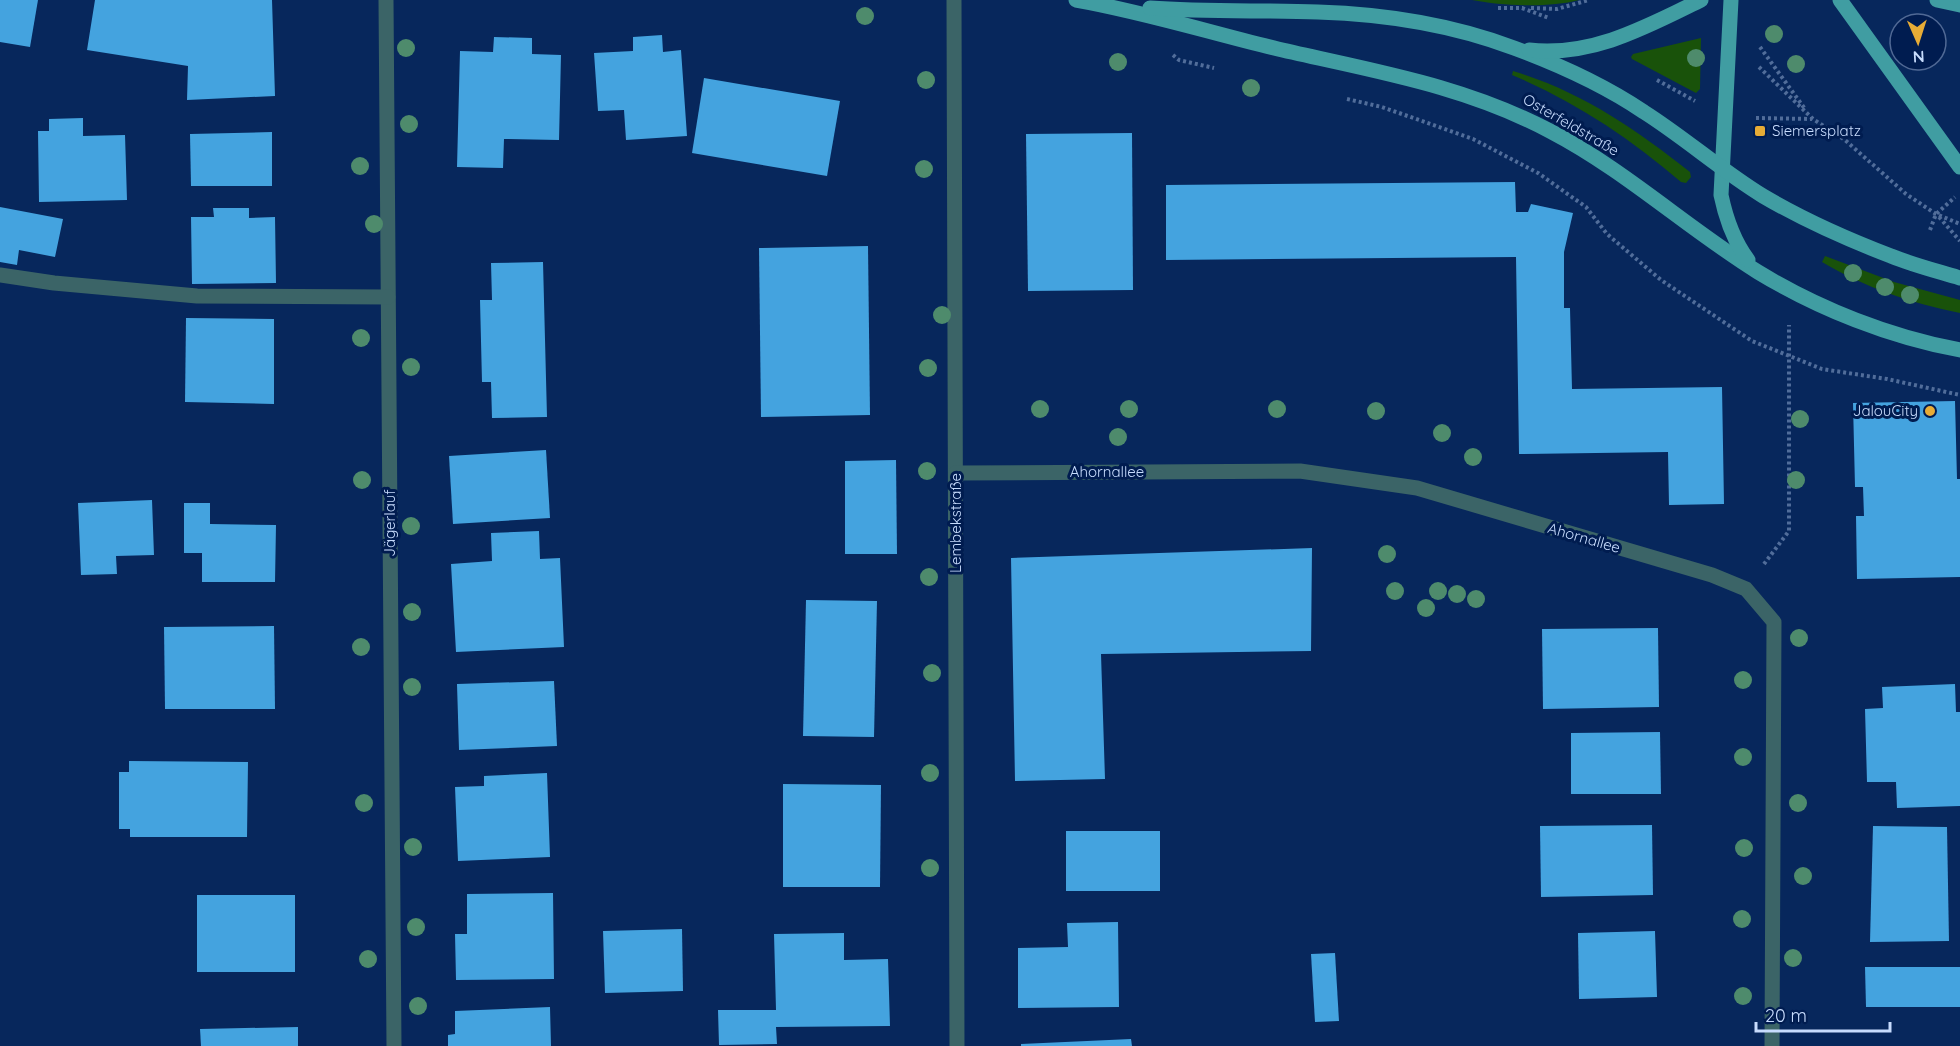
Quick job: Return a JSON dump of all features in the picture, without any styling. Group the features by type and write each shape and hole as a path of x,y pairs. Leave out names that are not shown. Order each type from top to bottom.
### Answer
{"main road":[{"name":"Osterfeldstraße","path":"1077,0 1423,81 1512,112 1589,153 1757,272 1853,319 1901,336 1960,350"},
{"path":"1514,48 1545,50 1594,46 1628,35 1701,0"},
{"path":"1840,0 1960,167"},
{"path":"1937,0 1960,2"},
{"name":"Osterfeldstraße","path":"1095,3 1189,11 1359,14 1448,29 1514,48 1577,74 1617,95 1766,197 1891,257 1960,278"},
{"path":"1731,3 1721,195 1727,223 1740,249 1757,272"}],"street":[{"name":"Jägerlauf","path":"386,0 394,1046"},
{"name":"Lembekstraße","path":"954,0 957,1046"},
{"path":"0,275 54,283 197,296 388,297"},
{"name":"Ahornallee","path":"956,473 1300,471 1417,489 1701,572 1746,589 1774,622 1772,1046"}],"path":[{"path":"1589,0 1557,9 1522,8 1544,14 1594,46"},
{"path":"1731,3 1813,119 1845,140 1906,194 1936,214 1960,224"},
{"path":"1169,53 1179,60 1224,70"},
{"path":"1654,79 1724,114 1744,118 1813,119"},
{"path":"1337,97 1382,108 1473,139 1538,174 1586,207 1607,234 1661,280 1752,341 1822,369 1887,379 1960,395"},
{"path":"1930,230 1936,214 1960,193"},
{"path":"1936,214 1960,241"},
{"path":"1746,589 1789,531 1789,289"}],"green space":[{"path":"1472,0 1579,0 1567,3 1526,5"},
{"path":"1701,38 1700,89 1696,93 1631,57 1633,54"},
{"path":"1513,71 1562,89 1628,126 1690,172 1691,177 1686,183 1681,182 1642,150 1601,122 1557,96 1512,75"},
{"path":"1825,256 1894,282 1960,300 1960,313 1906,299 1872,287 1822,262"}],"building":[{"path":"0,0 38,0 30,47 0,42"},
{"path":"95,0 272,0 275,96 187,100 188,66 87,50"},
{"path":"662,35 663,52 681,50 687,136 626,140 624,110 598,111 594,53 633,51 633,37"},
{"path":"494,37 532,38 532,54 561,55 559,140 504,139 503,168 457,167 460,51 493,52"},
{"path":"704,78 840,101 827,176 692,153"},
{"path":"83,118 83,136 125,135 127,200 39,202 38,131 49,131 49,119"},
{"path":"272,132 272,186 191,186 190,134"},
{"path":"1132,133 1133,290 1028,291 1026,134"},
{"path":"1515,182 1516,212 1528,212 1531,204 1573,213 1564,252 1564,308 1570,308 1572,389 1722,387 1724,504 1669,505 1668,452 1519,454 1516,257 1166,260 1166,185"},
{"path":"0,207 63,219 55,257 19,250 17,265 0,262"},
{"path":"213,208 249,208 249,218 275,217 276,283 192,284 191,217 214,217"},
{"path":"868,246 870,415 761,417 759,248"},
{"path":"543,262 547,417 492,418 491,382 482,382 480,300 492,300 491,263"},
{"path":"186,318 274,319 274,404 185,402"},
{"path":"1955,401 1957,479 1960,479 1960,577 1857,579 1856,516 1864,516 1863,487 1855,487 1853,403"},
{"path":"546,450 550,518 453,524 449,456"},
{"path":"896,460 897,554 845,554 845,461"},
{"path":"152,500 154,555 116,556 117,574 81,575 78,503"},
{"path":"184,503 210,503 210,524 276,525 275,582 202,582 202,553 184,553"},
{"path":"539,531 540,559 560,558 564,647 456,652 451,564 492,561 491,533"},
{"path":"1312,548 1311,651 1101,654 1105,779 1015,781 1011,558"},
{"path":"806,600 877,601 874,737 803,736"},
{"path":"274,626 275,709 165,709 164,627"},
{"path":"1658,628 1659,707 1543,709 1542,629"},
{"path":"554,681 557,746 459,750 457,684"},
{"path":"1955,684 1956,712 1960,712 1960,806 1897,808 1896,782 1867,782 1865,709 1883,708 1882,687"},
{"path":"1660,732 1661,794 1571,794 1571,733"},
{"path":"129,761 248,762 247,837 130,837 130,829 119,829 119,772 129,772"},
{"path":"547,773 550,857 458,861 455,787 484,786 484,776"},
{"path":"783,784 881,785 880,887 783,887"},
{"path":"1652,825 1653,895 1541,897 1540,826"},
{"path":"1873,826 1947,827 1949,941 1870,942"},
{"path":"1066,831 1160,831 1160,891 1066,891"},
{"path":"553,893 554,979 456,980 455,934 467,934 467,894"},
{"path":"197,895 295,895 295,972 197,972"},
{"path":"1118,922 1119,1007 1018,1008 1018,948 1068,947 1067,923"},
{"path":"682,929 683,991 605,993 603,931"},
{"path":"1655,931 1657,997 1579,999 1578,933"},
{"path":"844,933 844,960 888,959 890,1026 776,1027 777,1044 719,1045 718,1010 776,1010 774,934"},
{"path":"1335,953 1339,1021 1315,1022 1311,954"},
{"path":"1865,967 1960,967 1960,1007 1866,1007"},
{"path":"550,1007 551,1046 448,1046 448,1035 455,1034 455,1011"},
{"path":"298,1027 298,1046 201,1046 200,1029"},
{"path":"1131,1039 1132,1046 1021,1046 1021,1044"}],"place":[{"name":"Siemersplatz","path":"1760,131"},
{"name":"JalouCity","path":"1930,411"}]}
